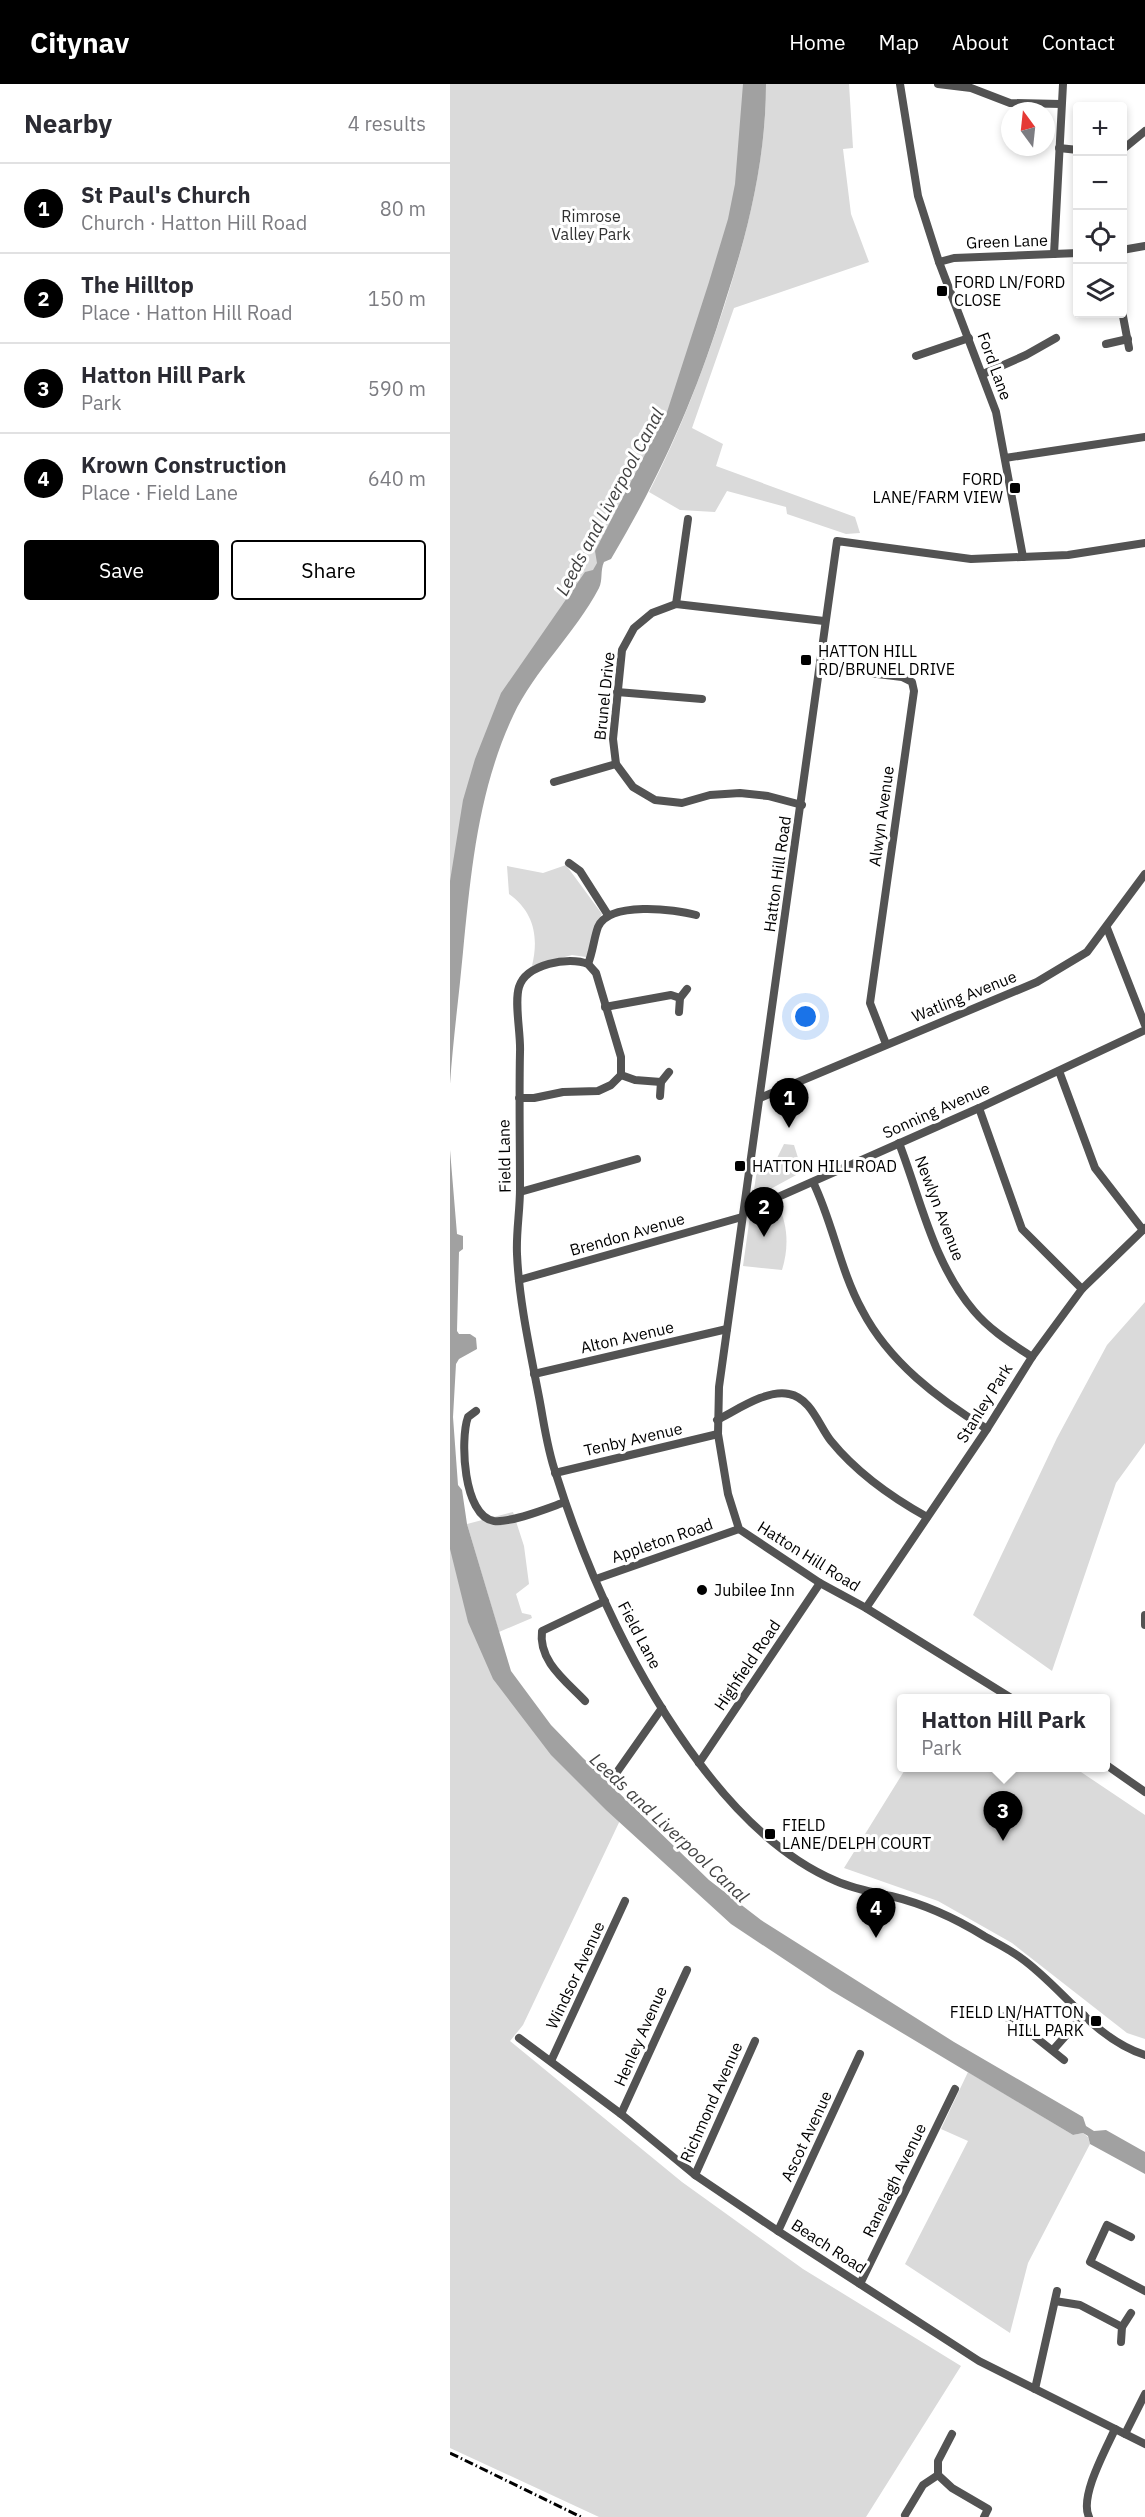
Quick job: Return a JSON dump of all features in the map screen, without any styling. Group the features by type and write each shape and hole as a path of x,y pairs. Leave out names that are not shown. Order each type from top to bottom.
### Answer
{"street":[{"name":"Ford Lane","path":"900,84 918,196 939,262 996,412 1023,557"},
{"path":"938,84 971,88 1010,102 1061,104"},
{"path":"1054,254 1063,84"},
{"path":"1127,146 1145,131"},
{"path":"1059,148 1073,150"},
{"path":"1127,248 1145,246"},
{"name":"Green Lane","path":"939,262 954,258 1073,253"},
{"path":"1106,344 1129,344 1123,318"},
{"path":"916,356 969,338"},
{"path":"983,374 1026,356 1056,338"},
{"path":"1005,458 1145,437"},
{"path":"676,604 688,519"},
{"name":"Hatton Hill Road","path":"1005,1694 866,1608 820,1583 739,1529 730,1505 717,1420 727,1329 802,805 824,621 837,541 971,559 1023,557"},
{"path":"1023,557 1068,555 1145,543"},
{"name":"Brunel Drive","path":"802,805 768,796 740,793 710,795 682,803 655,800 633,787 616,764 613,739 622,650 634,628 652,613 676,604 824,621"},
{"name":"Alwyn Avenue","path":"820,667 902,677 912,682 914,691 870,1003 886,1044"},
{"path":"617,692 702,699"},
{"path":"554,782 616,764"},
{"path":"569,862 580,871 608,915"},
{"name":"Watling Avenue","path":"759,1098 1037,982 1087,952 1145,874"},
{"path":"519,1098 534,1098 563,1092 598,1091 612,1085 621,1075 621,1057 596,974 588,964 596,945 598,926 608,915 620,911 645,909 682,911 696,915"},
{"path":"1107,927 1145,1025"},
{"name":"Field Lane","path":"588,964 566,961 539,967 525,976 518,988 521,1033 520,1192 516,1251 534,1374 555,1473 605,1601 662,1708 699,1763 735,1808 787,1853 834,1880 937,1911 976,1931 1023,1959 1084,2015 1123,2046 1145,2055"},
{"path":"678,1012 680,998 687,989"},
{"path":"605,1008 635,1000 672,995 680,998"},
{"name":"Sonning Avenue","path":"743,1214 979,1108 1145,1030"},
{"path":"1059,1071 1095,1168 1144,1229"},
{"path":"660,1096 661,1082 669,1072"},
{"path":"621,1075 661,1082"},
{"path":"979,1108 1022,1228 1082,1289"},
{"name":"Newlyn Avenue","path":"899,1143 926,1224 951,1278 974,1311 996,1333 1032,1357"},
{"path":"520,1192 637,1159"},
{"path":"813,1182 826,1208 847,1276 862,1311 880,1338 936,1397 987,1429"},
{"name":"Brendon Avenue","path":"519,1280 743,1214"},
{"name":"Stanley Park","path":"866,1608 987,1429 1032,1357 1082,1289 1144,1229"},
{"name":"Alton Avenue","path":"534,1374 727,1329"},
{"path":"717,1420 768,1396 789,1394 796,1396 814,1414 830,1440 850,1462 901,1503 927,1518"},
{"path":"476,1410 468,1417 462,1447 471,1496 482,1514 493,1521 505,1520 565,1502"},
{"name":"Tenby Avenue","path":"555,1473 718,1434"},
{"name":"Appleton Road","path":"596,1579 739,1529"},
{"name":"Highfield Road","path":"699,1763 820,1583"},
{"path":"585,1701 554,1669 544,1653 542,1631 605,1601"},
{"path":"1145,1615 1145,1625"},
{"path":"617,1772 662,1708"},
{"path":"1110,1768 1145,1792"},
{"name":"Windsor Avenue","path":"551,2061 625,1902"},
{"name":"Henley Avenue","path":"621,2114 687,1970"},
{"path":"1053,2050 1084,2015"},
{"path":"1002,2016 1014,2020 1064,2060"},
{"name":"Beach Road","path":"519,2038 621,2114 694,2175 778,2231 979,2361 1145,2444"},
{"name":"Richmond Avenue","path":"694,2175 755,2041"},
{"name":"Ascot Avenue","path":"778,2231 860,2054"},
{"name":"Ranelagh Avenue","path":"860,2284 955,2089"},
{"path":"1131,2237 1107,2225 1090,2262 1142,2290"},
{"path":"1035,2389 1057,2290"},
{"path":"1055,2301 1080,2305 1122,2327"},
{"path":"1121,2342 1122,2327 1131,2313"},
{"path":"1125,2434 1145,2394"},
{"path":"1089,2517 1086,2511 1086,2497 1115,2428"},
{"path":"952,2434 938,2461 938,2475 986,2513"},
{"path":"905,2515 923,2485 938,2475"}],"green space":[{"name":"Rimrose Valley Park","path":"450,84 755,84 749,161 700,345 595,573 554,636 480,774 450,990"},
{"path":"766,84 849,84 853,148 843,149 851,214 869,262 734,308 692,428 723,444 716,466 855,517 860,533 846,534 787,514 786,507 727,491 715,512 680,510 649,492 671,447 699,378 724,307 740,252 759,169"},
{"path":"566,865 602,914 586,957 572,955 532,966 535,945 532,926 524,909 509,894 507,866 543,873"},
{"path":"784,1144 794,1145 799,1161 798,1174 765,1192 754,1190 758,1163 777,1158"},
{"path":"778,1204 784,1220 786,1237 786,1253 782,1270 743,1266 750,1216"},
{"path":"1145,1302 1145,1443 1116,1483 1052,1671 973,1615 1057,1438 1107,1345"},
{"path":"450,1504 495,1662 624,1812 523,2025 510,2041 682,2182 803,2269 961,2366 866,2517 599,2517 450,2448"},
{"path":"513,1512 524,1546 529,1584 516,1594 522,1613 531,1615 532,1618 499,1632 467,1524"},
{"path":"904,1772 1081,1772 1145,1815 1145,2039 1127,2033 1012,1943 938,1901 844,1868"},
{"path":"968,2072 1073,2135 1083,2133 1088,2137 1090,2144 1028,2263 1010,2333 905,2264 968,2141 941,2129"}],"shaded area":[{"path":"743,84 766,84 763,140 754,195 741,249 702,370 662,465 611,559 604,562 599,588 579,621 522,699 501,744 492,773 473,862 450,1084 450,881 463,800 475,759 501,693 585,572 593,570 597,563 595,551 667,412 728,219 735,184"},
{"path":"450,1150 457,1234 463,1236 463,1249 459,1252 457,1331 459,1334 470,1334 476,1338 477,1349 459,1359 456,1364 453,1417 458,1485 462,1490 467,1524 511,1671 551,1725 709,1880 761,1920 954,2042 1083,2117 1086,2126 1094,2131 1106,2130 1145,2152 1145,2174 1090,2144 1088,2136 1083,2133 1073,2135 832,1991 731,1924 606,1810 551,1755 493,1679 468,1622 450,1549"}],"railway":[{"path":"450,2453 581,2517"}],"place":[{"name":"FORD LN/FORD CLOSE","path":"942,291"},
{"name":"FORD LANE/FARM VIEW","path":"1015,488"},
{"name":"HATTON HILL RD/BRUNEL DRIVE","path":"806,660"},
{"name":"St Paul's Church","path":"789,1128"},
{"name":"HATTON HILL ROAD","path":"740,1166"},
{"name":"The Hilltop","path":"764,1237"},
{"name":"Jubilee Inn","path":"702,1590"},
{"name":"FIELD LANE/DELPH COURT","path":"770,1834"},
{"name":"Hatton Hill Park","path":"1003,1841"},
{"name":"Krown Construction","path":"876,1938"},
{"name":"FIELD LN/HATTON HILL PARK","path":"1096,2021"}],"water label":[{"name":"Leeds and Liverpool Canal","path":"610,502"},
{"name":"Leeds and Liverpool Canal","path":"669,1828"}]}
